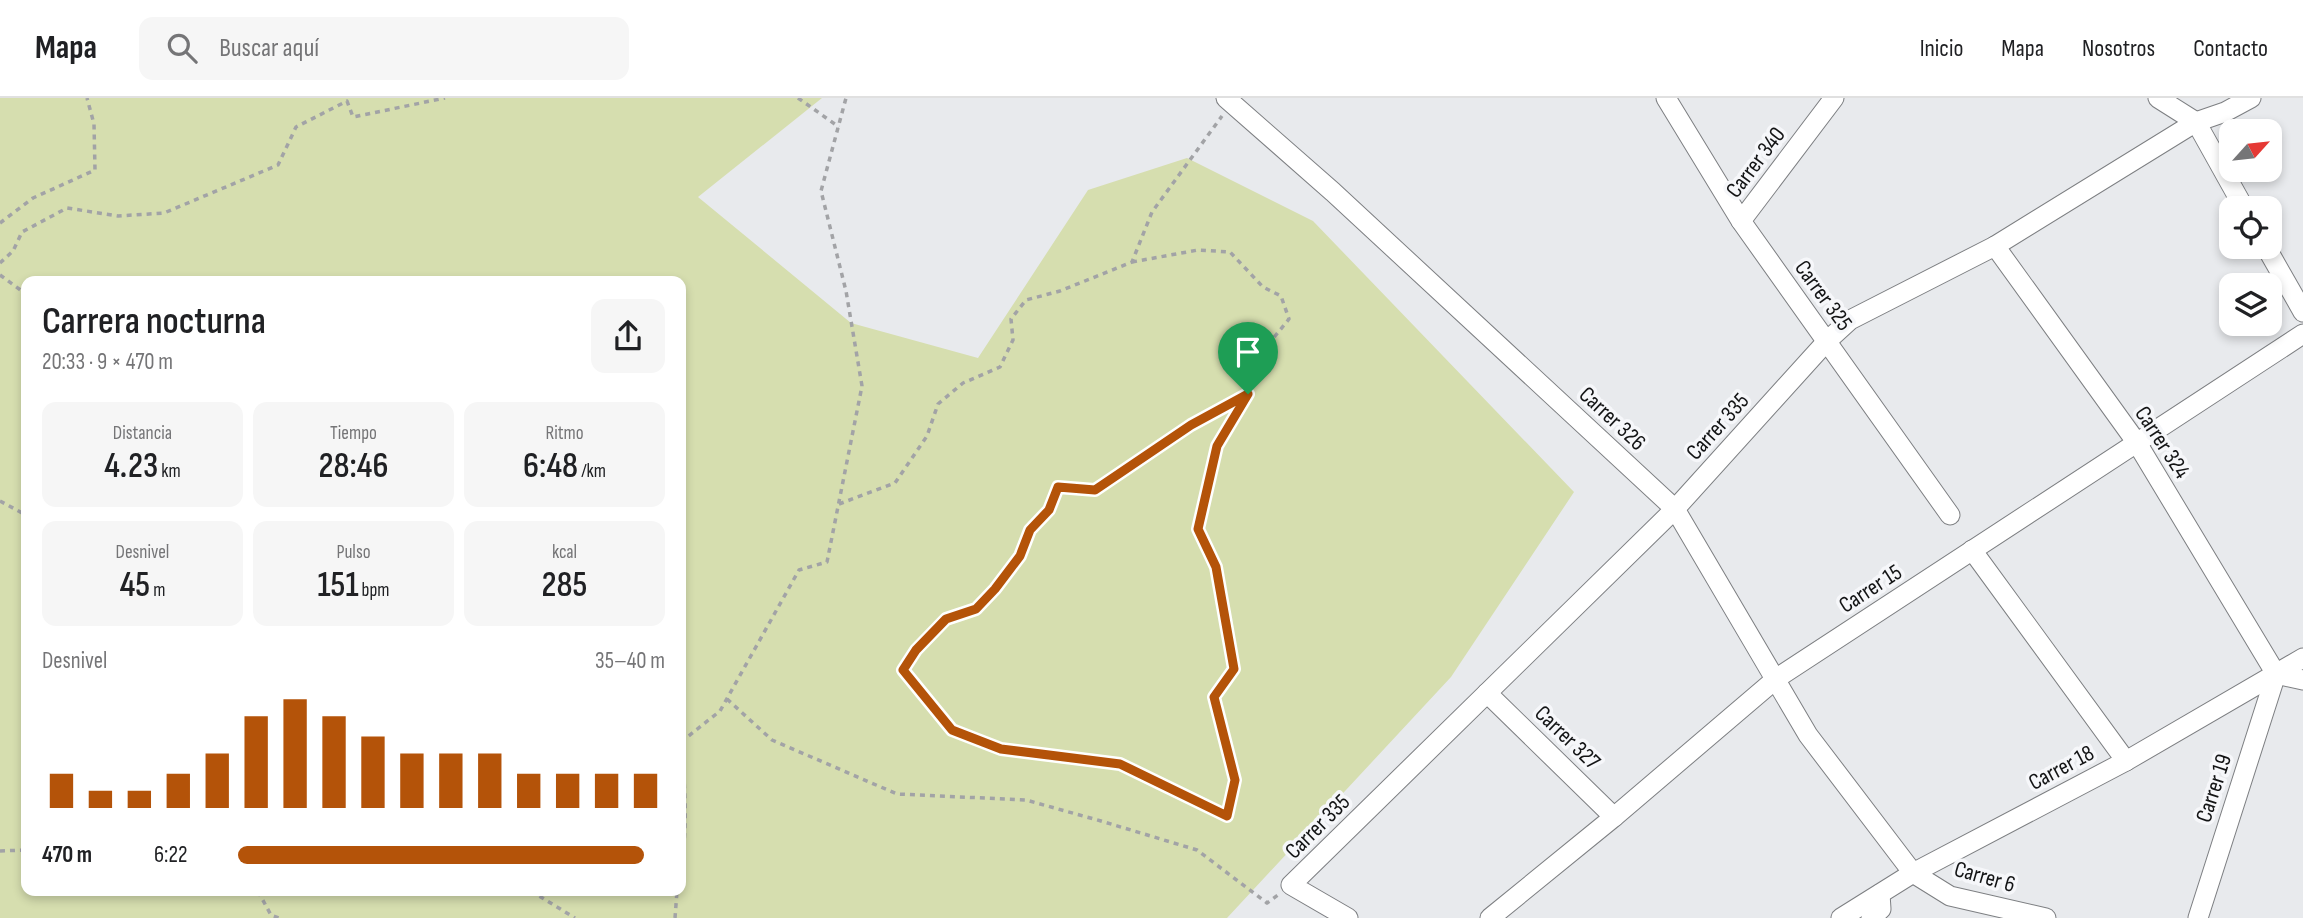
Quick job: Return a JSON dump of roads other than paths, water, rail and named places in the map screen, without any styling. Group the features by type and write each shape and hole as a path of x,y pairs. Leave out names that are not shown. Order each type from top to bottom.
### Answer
{"street":[{"name":"Carrer 325","path":"1666,98 1741,221 1950,515"},
{"name":"Carrer 340","path":"1741,221 1834,98"},
{"path":"2158,98 2196,122"},
{"path":"2192,98 2196,122 2238,196"},
{"name":"Carrer 335","path":"1348,918 1292,886 1675,509 1827,341 1850,320 1995,246 2196,122 2225,112 2251,98"},
{"name":"Carrer 326","path":"1229,100 1333,192 1675,509 1808,734 1913,873"},
{"name":"Carrer 324","path":"1995,246 2137,443 2276,674"},
{"path":"2273,259 2303,312"},
{"name":"Carrer 15","path":"1490,918 1615,817 1777,678 2303,334"},
{"path":"1972,550 2126,761"},
{"name":"Carrer 18","path":"1841,918 1913,873 2126,761 2303,658"},
{"path":"2276,674 2303,680"},
{"name":"Carrer 19","path":"2198,918 2276,674"},
{"name":"Carrer 327","path":"1487,693 1615,817"},
{"name":"Carrer 6","path":"1913,873 1950,896 2046,918"},
{"path":"1871,918 1881,909 1880,894"}]}
